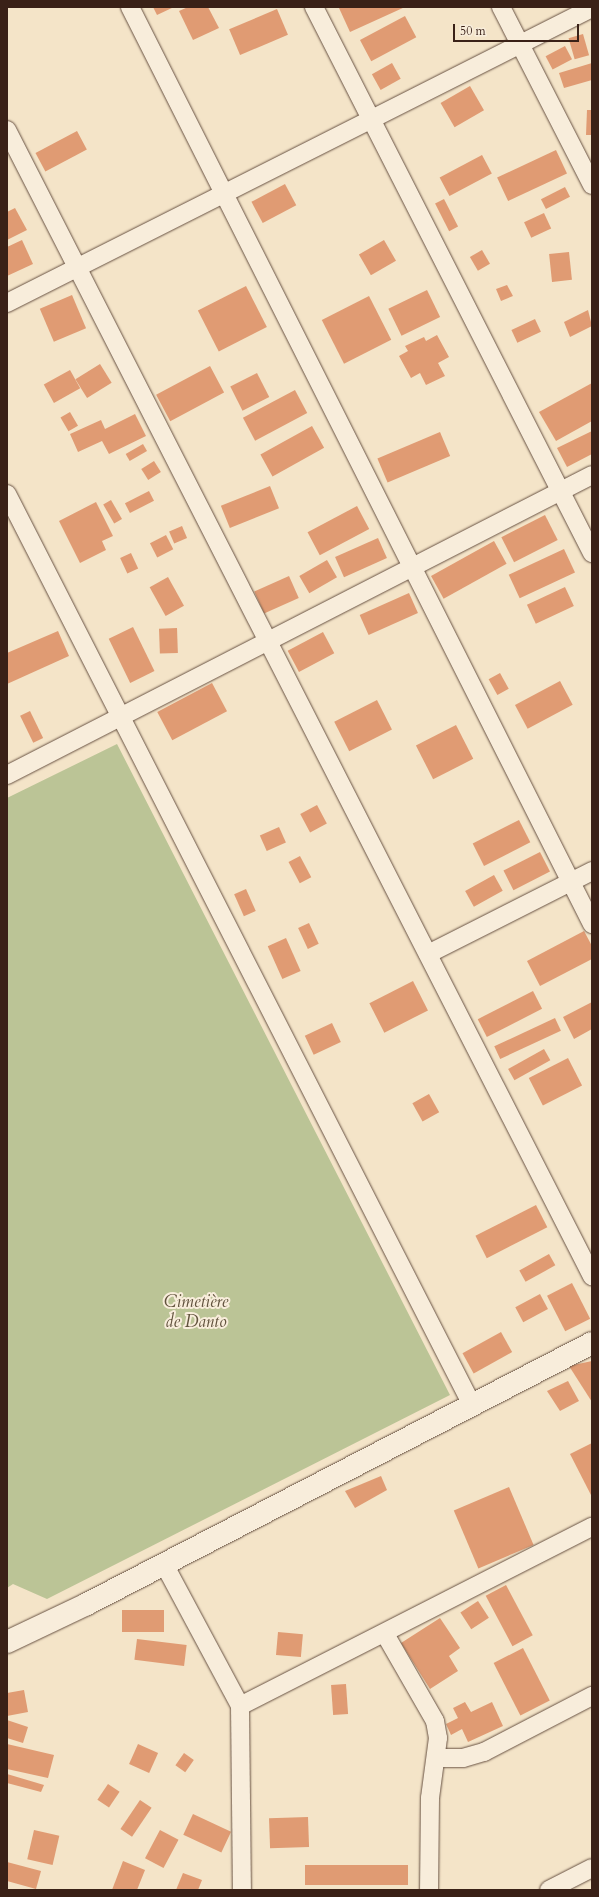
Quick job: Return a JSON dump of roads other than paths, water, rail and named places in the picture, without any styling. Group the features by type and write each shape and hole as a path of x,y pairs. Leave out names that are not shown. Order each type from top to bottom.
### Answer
{"street":[{"path":"130,7 592,924"},
{"path":"314,7 592,553"},
{"path":"501,7 592,185"},
{"path":"7,303 592,8"},
{"path":"7,130 592,1276"},
{"path":"7,775 560,490 592,475"},
{"path":"7,494 472,1405"},
{"path":"428,954 592,871"},
{"path":"7,1642 164,1564 592,1343"},
{"path":"240,1706 385,1634 592,1527"},
{"path":"164,1564 240,1706 242,1890"},
{"path":"385,1634 435,1721 437,1758 430,1798 429,1890"},
{"path":"437,1758 463,1758 484,1752 592,1696"},
{"path":"555,1889 592,1868"}],"park label":[{"name":"Cimetière de Danto","path":"196,1312"}]}
